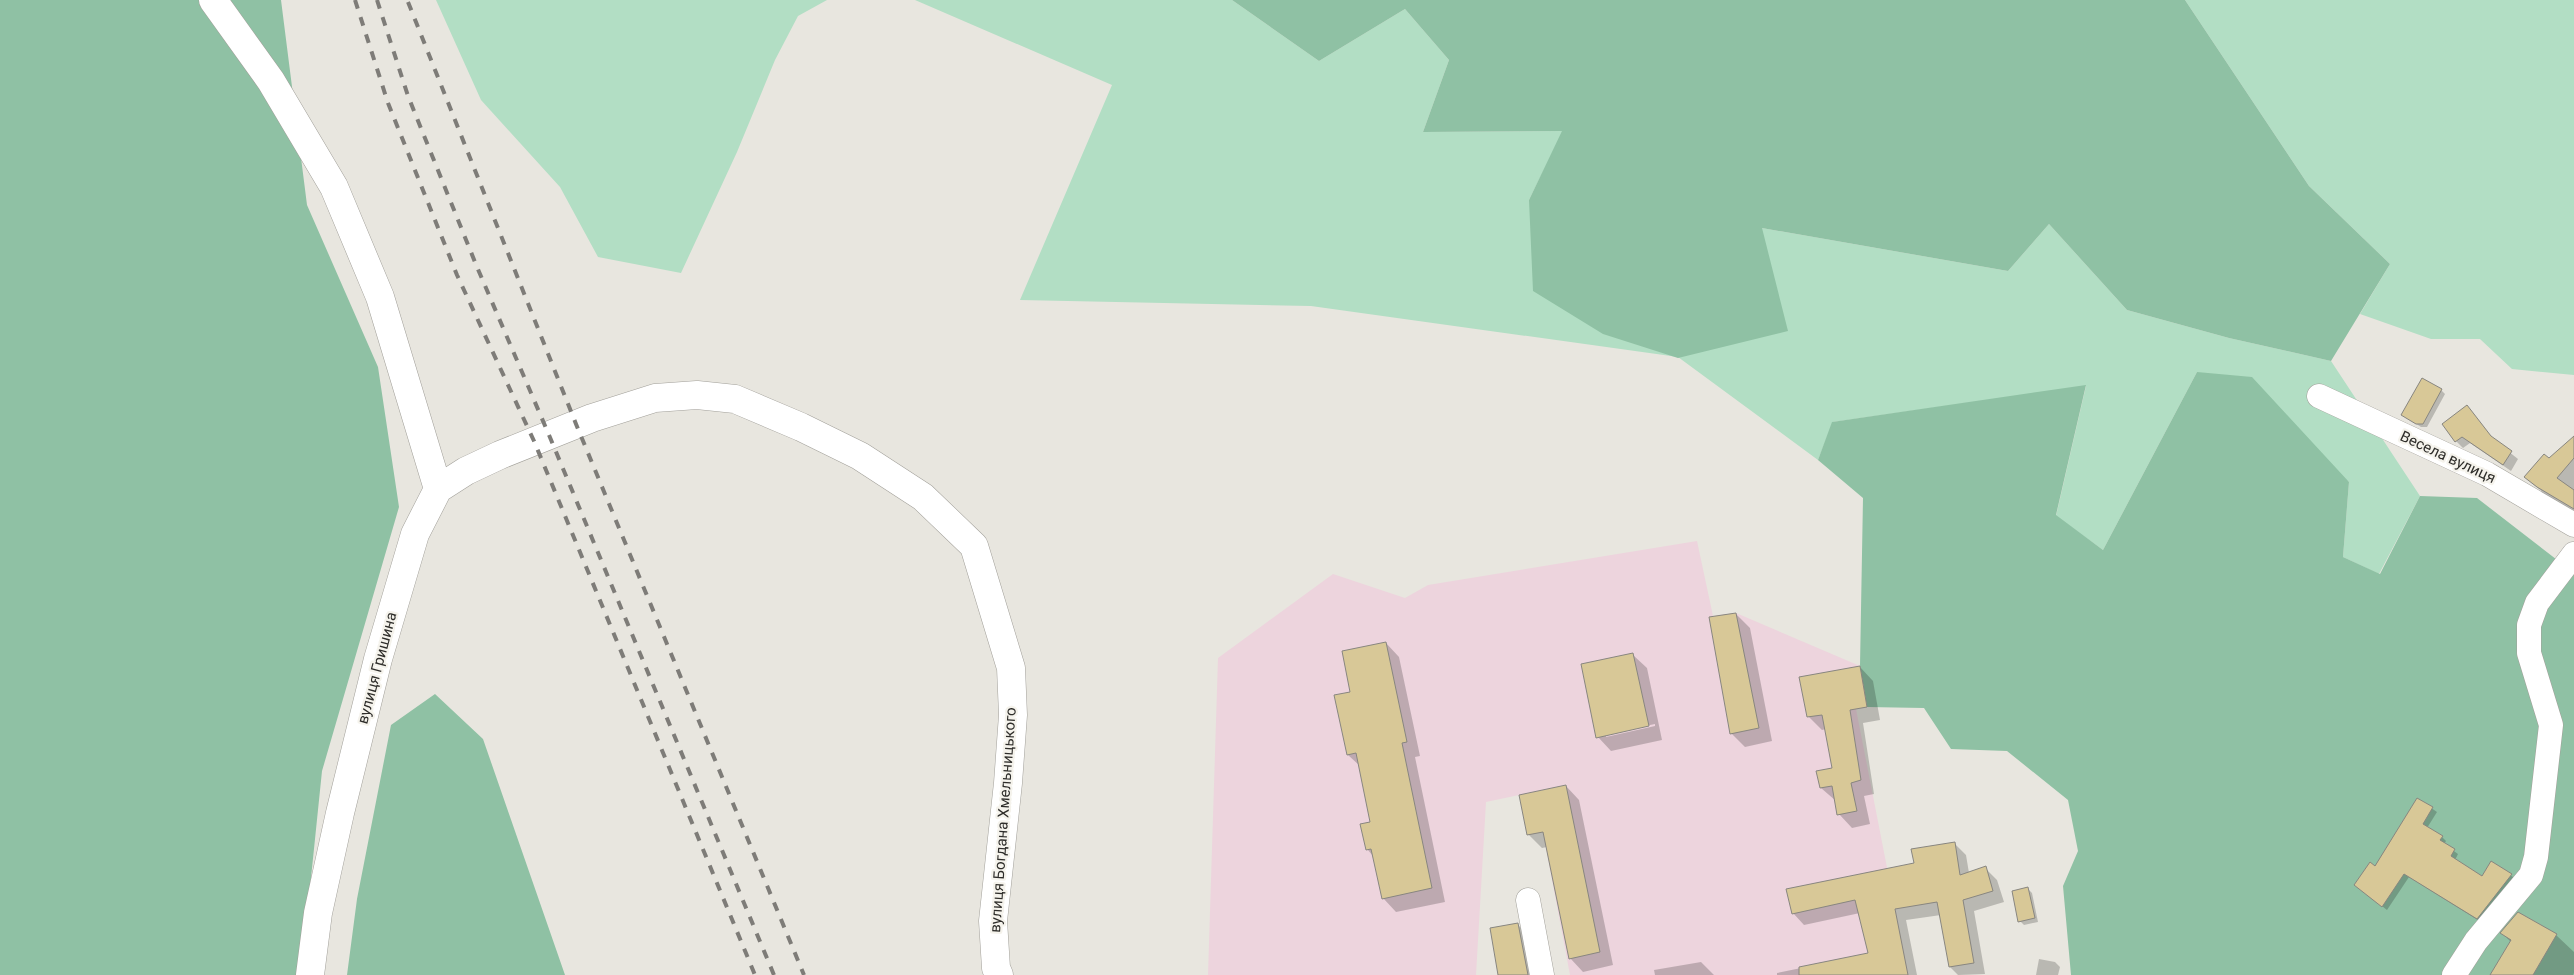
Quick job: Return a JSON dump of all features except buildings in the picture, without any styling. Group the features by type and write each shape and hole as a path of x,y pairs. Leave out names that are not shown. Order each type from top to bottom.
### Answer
{"street":[{"path":"213,0 271,81 334,187 380,297 438,489"},
{"name":"вулиця Богдана Хмельницького","path":"549,435 592,418 655,398 697,395 735,399 801,427 860,456 923,497 974,546 1011,668 1013,716 993,921 996,968 999,975"},
{"name":"Весела вулиця","path":"2319,396 2487,474 2574,525"},
{"name":"вулиця Гришина","path":"310,975 318,913 378,659 414,534 438,489 466,471 500,454 549,435"},
{"path":"2454,975 2476,941 2531,875 2536,857 2551,724 2530,654 2529,625 2537,603 2574,554"},
{"path":"1528,900 1542,975"}],"shaded area":[{"path":"1697,541 1713,616 1736,613 1860,666 1867,707 1856,709 1908,975 1570,975 1543,832 1527,835 1519,795 1486,802 1476,975 1208,975 1218,658 1333,574 1405,598 1428,585"}],"green space":[{"path":"0,0 281,0 307,205 378,367 399,507 322,771 301,975 0,975"},
{"path":"436,0 827,0 798,16 775,60 737,152 681,273 598,257 560,187 481,100"},
{"path":"915,0 1232,0 1319,61 1405,9 1449,60 1423,132 1563,131 1529,200 1762,228 2008,271 2049,224 2127,310 2229,338 2331,361 2420,496 2379,574 2343,557 2349,482 2197,372 2103,550 2056,516 2086,386 1833,422 1818,460 1678,357 1311,306 1020,300 1112,85"},
{"path":"1232,0 2185,0 2309,186 2390,264 2331,361 2229,338 2127,310 2049,224 2008,271 1762,228 1788,331 1678,358 1603,334 1533,291 1529,200 1562,131 1423,132 1449,60 1405,9 1319,61"},
{"path":"2185,0 2574,0 2574,375 2512,369 2480,339 2431,339 2360,314 2390,264 2309,186"},
{"path":"2197,372 2252,377 2349,482 2343,557 2380,574 2420,496 2477,498 2574,573 2574,975 2071,975 2063,886 2078,851 2068,800 2007,751 1951,749 1924,708 1867,707 1860,666 1863,498 1818,460 1832,422 2086,385 2056,515 2103,550"},
{"path":"435,694 483,739 565,975 347,975 357,899 391,725"}],"railway":[{"path":"355,0 388,103 457,275 534,441 755,975"},
{"path":"377,0 408,96 477,267 774,975"},
{"path":"408,2 576,424 804,975"}]}
